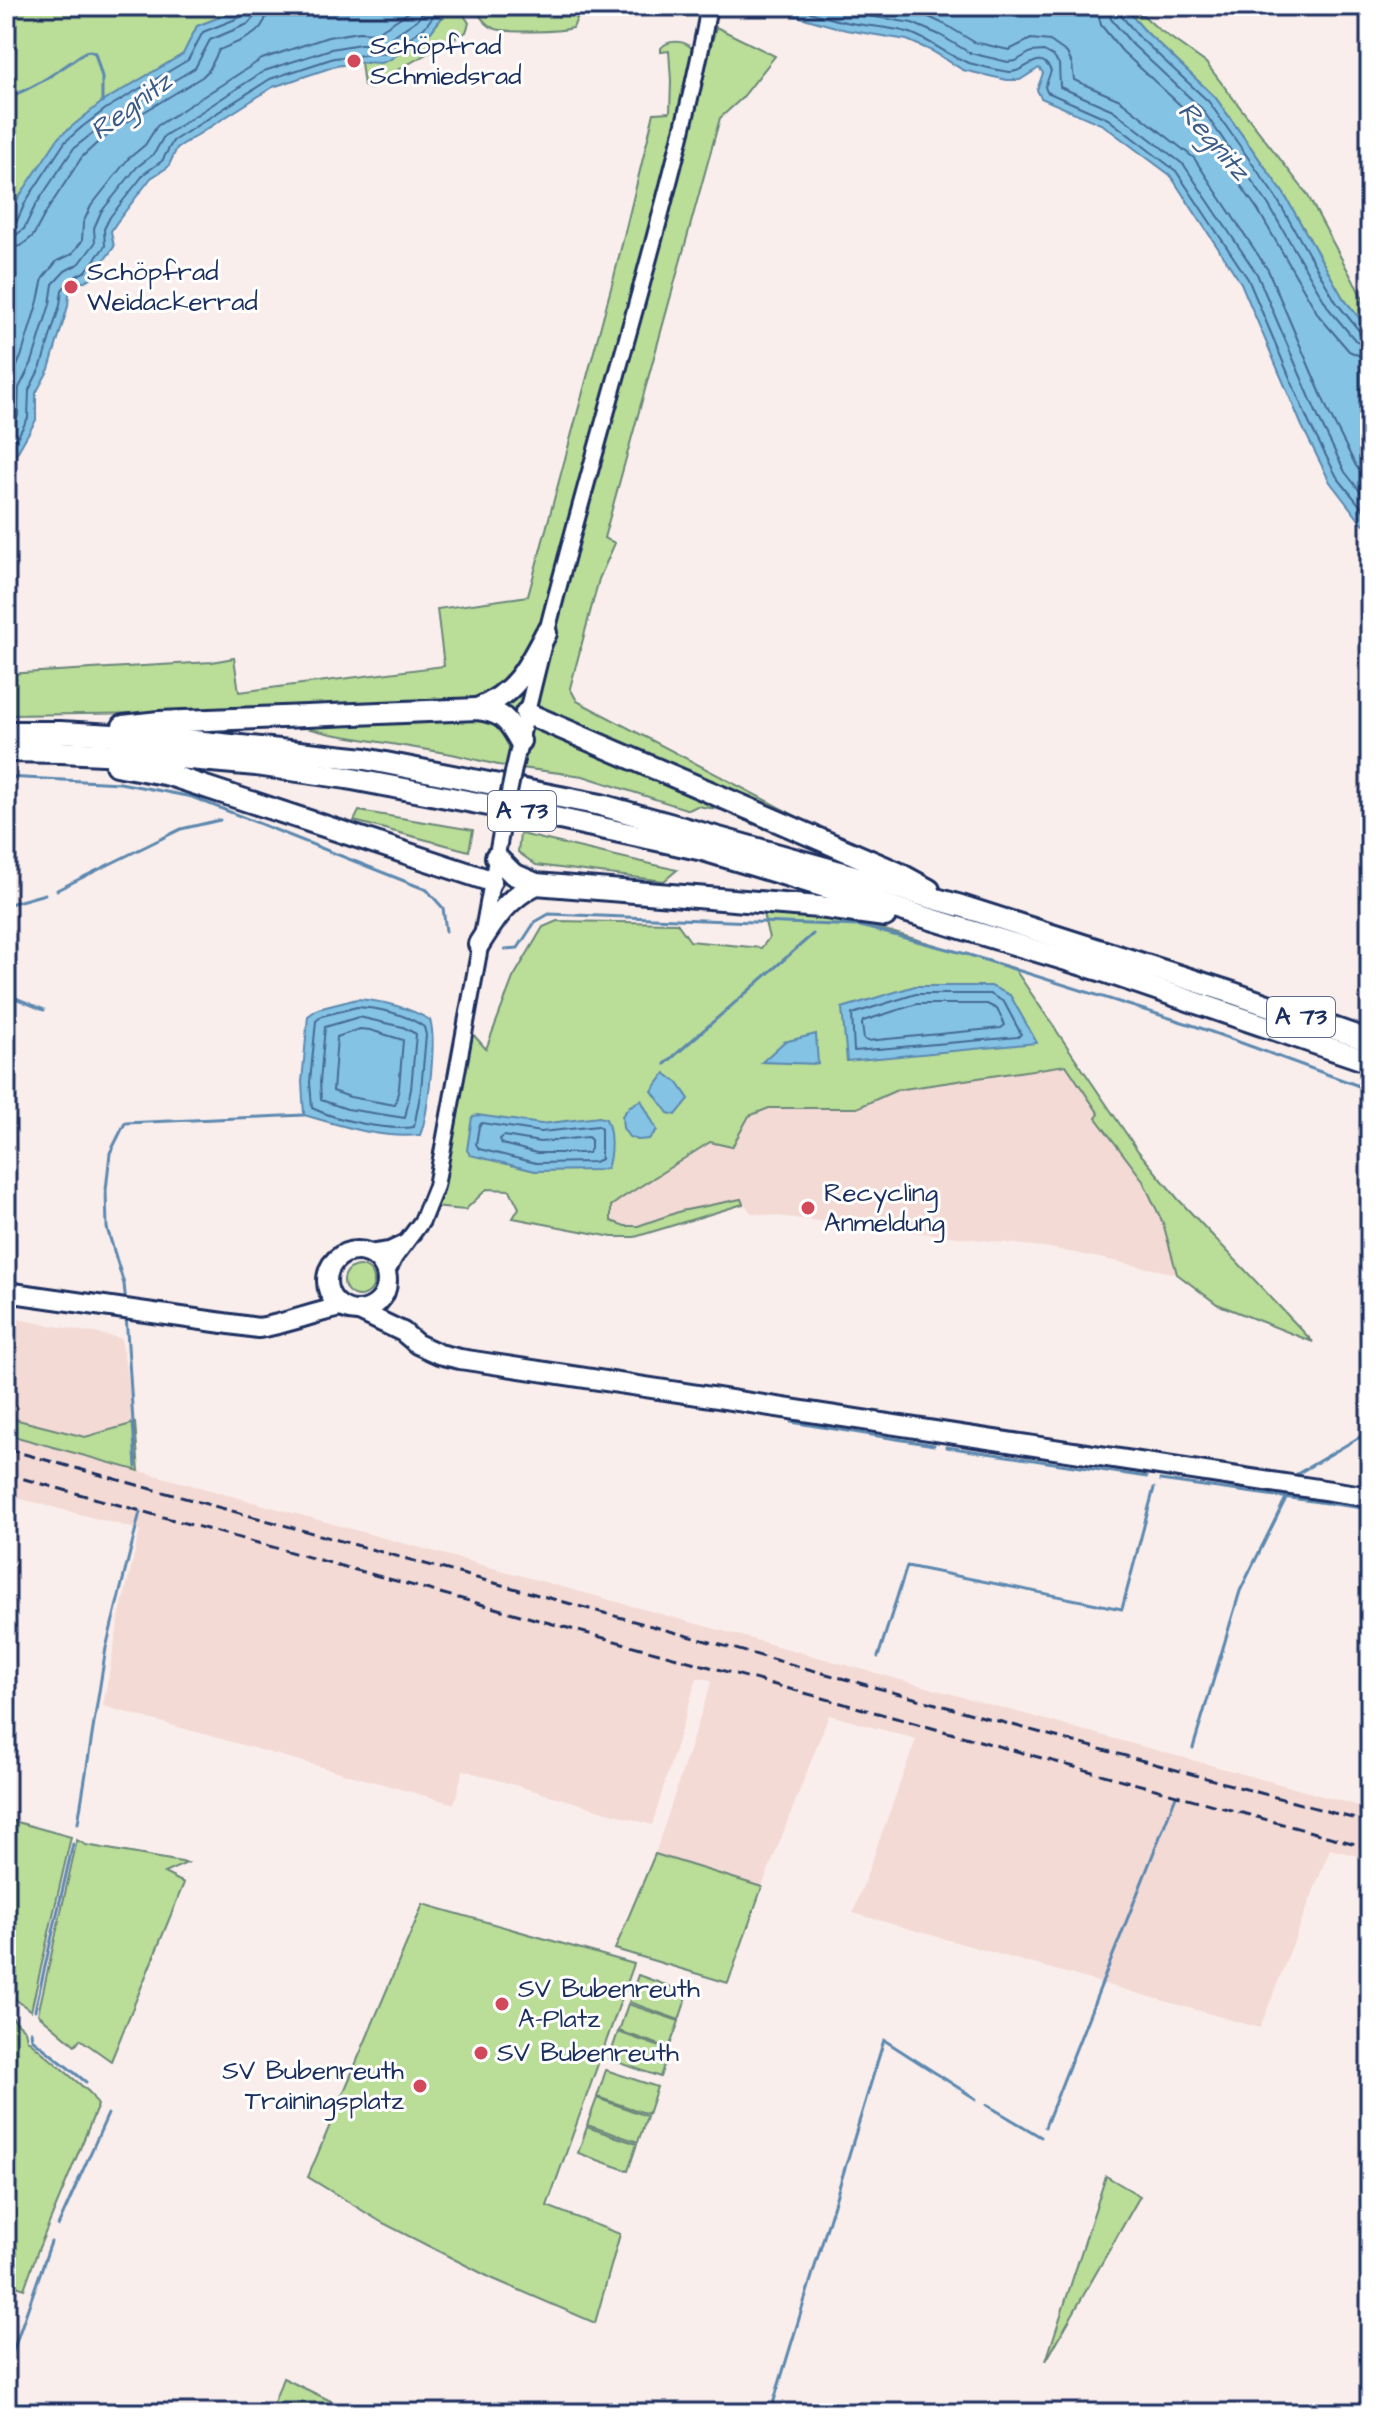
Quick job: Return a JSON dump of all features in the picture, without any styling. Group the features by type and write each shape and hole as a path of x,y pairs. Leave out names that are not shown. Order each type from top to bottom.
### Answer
{"highway":[{"path":"477,709 502,697 513,687 534,658 546,633"},
{"path":"60,742 159,722 477,709 500,714 512,726 520,741"},
{"path":"526,713 898,873 961,906"},
{"name":"A 73","path":"6,732 167,757 347,778 703,850 972,930 1221,1010 1370,1062"},
{"name":"A 73","path":"6,751 60,742 180,739 381,762 601,805 961,906 1233,993 1370,1041"},
{"path":"60,742 116,765 169,775 491,881"},
{"path":"496,857 513,874 536,884 819,907 972,930"},
{"path":"479,944 503,908 514,897 536,884"}],"main road":[{"path":"6,1292 258,1328 350,1309 369,1309 377,1303 387,1285 386,1274 377,1258 360,1251 342,1254 330,1267 329,1294 350,1309 403,1332"},
{"path":"293,1319 327,1285"},
{"path":"384,1294 394,1319 417,1344 460,1359 1370,1497"}],"street":[{"path":"386,1274 404,1243 422,1221 436,1186 479,944 526,713 672,171 709,6"},
{"path":"369,1253 389,1250 404,1243"}],"shaded area":[{"path":"1066,1065 1099,1114 1096,1118 1142,1179 1163,1223 1177,1274 1050,1248 751,1213 741,1199 681,1211 638,1226 611,1222 611,1206 711,1142 732,1147 749,1116 769,1107 857,1108 897,1090"},
{"path":"6,1317 121,1338 135,1423 85,1437 6,1417"},
{"path":"6,1434 1370,1809 1370,1859 1330,1849 1260,2028 853,1913 916,1739 829,1715 762,1887 655,1854 712,1680 697,1678 652,1825 463,1770 454,1804 103,1706 140,1530 6,1495"}],"green space":[{"path":"6,6 262,6 240,9 197,26 184,54 102,102 19,197 6,225"},
{"path":"475,6 577,6 577,18 573,28 534,32 503,30 486,23"},
{"path":"1123,6 1133,6 1157,28 1206,63 1307,194 1370,312 1370,331 1343,298 1284,194 1215,97"},
{"path":"449,9 460,9 469,23 466,32 394,72 379,85 370,89 364,86 361,62 367,63 430,33"},
{"path":"716,27 775,56 742,98 720,118 604,538 615,543 599,579 570,688 577,701 809,823 697,806 689,810 583,776 498,765 452,754 331,734 239,712 6,715 6,674 212,662 234,658 239,692 444,666 437,609 528,596 614,277 654,113 670,112 669,51 661,52 661,48 677,42 692,49 684,96 635,282 648,286"},
{"path":"359,811 473,830 469,851 354,821"},
{"path":"520,834 677,870 664,881 536,865 518,852"},
{"path":"762,910 822,914 1014,968 1138,1151 1178,1199 1313,1342 1217,1304 1177,1274 1163,1223 1142,1179 1096,1118 1099,1114 1066,1065 897,1090 857,1108 769,1108 749,1116 732,1147 710,1142 622,1198 611,1206 611,1221 638,1226 681,1211 741,1199 743,1204 635,1237 612,1237 513,1218 519,1208 510,1190 487,1189 465,1210 433,1207 472,1033 486,1049 513,978 543,927 557,921 677,923 690,941 761,948 769,938"},
{"path":"359,1266 370,1270 374,1281 370,1292 359,1296 348,1292 344,1281 348,1270"},
{"path":"6,1417 85,1437 135,1423 139,1471 6,1434"},
{"path":"6,1819 71,1837 31,2011 6,1992"},
{"path":"77,1840 86,1845 187,1863 164,1873 184,1883 111,2061 80,2039 75,2045 38,2014"},
{"path":"655,1854 762,1887 728,1983 615,1949"},
{"name":"SV Bubenreuth","path":"423,1904 634,1964 547,2206 620,2234 595,2323 491,2278 381,2222 308,2177"},
{"path":"638,1975 688,1993 679,2020 629,2002"},
{"path":"628,2004 679,2021 669,2048 619,2031"},
{"path":"6,2012 25,2030 27,2039 89,2092 98,2105 24,2289 6,2282"},
{"path":"618,2032 669,2050 660,2077 609,2059"},
{"path":"606,2070 657,2087 648,2114 597,2097"},
{"path":"597,2098 647,2116 638,2142 587,2125"},
{"path":"587,2127 637,2144 628,2171 578,2153"},
{"path":"1106,2176 1140,2196 1046,2361"},
{"path":"283,2378 356,2413 270,2413"}],"water":[{"name":"Regnitz","path":"262,6 450,6 430,33 389,60 336,66 273,87 177,148 168,167 151,178 111,231 114,247 91,278 76,285 69,293 49,369 36,393 36,420 6,472 6,225 19,197 59,137 102,102 183,54 197,26 240,9"},
{"name":"Regnitz","path":"774,6 1125,8 1215,97 1284,194 1343,298 1370,331 1370,528 1360,521 1330,482 1302,426 1241,283 1170,175 1103,125 1041,98 1037,90 1043,73 1039,68 1020,80 963,70 907,40 846,30 786,13"},
{"path":"915,986 991,986 1010,995 1037,1043 847,1061 842,1008"},
{"path":"357,999 395,1005 430,1020 433,1043 431,1078 420,1135 376,1133 304,1115 302,1082 308,1016 318,1009"},
{"path":"816,1034 818,1064 762,1062 784,1042"},
{"path":"665,1073 678,1083 689,1099 676,1115 668,1113 652,1091"},
{"path":"641,1100 657,1130 649,1139 638,1140 629,1137 623,1128 622,1116 630,1106"},
{"path":"477,1115 541,1124 599,1117 606,1119 611,1143 607,1168 535,1171 470,1155 467,1150 472,1117"}],"waterway":[{"path":"471,6 477,9 483,6"},
{"name":"Regnitz","path":"6,98 37,84 90,51 95,53 102,77 102,102"},
{"path":"6,777 120,783 192,797 427,890 443,908 446,931"},
{"path":"57,890 181,829 220,820"},
{"path":"6,905 45,894"},
{"path":"505,949 518,948 535,922 549,914 860,926 966,954 1195,1026 1370,1090"},
{"path":"665,1064 813,934"},
{"path":"6,994 44,1010"},
{"path":"126,1304 124,1284 107,1228 106,1190 110,1153 125,1123 304,1115"},
{"path":"126,1315 136,1467"},
{"path":"791,1422 934,1445"},
{"path":"1297,1474 1370,1431"},
{"path":"946,1447 1147,1477"},
{"path":"1160,1480 1370,1509"},
{"path":"878,1657 907,1566 1122,1609 1154,1488"},
{"path":"1193,1748 1240,1591 1287,1496"},
{"path":"78,1823 106,1648 140,1512"},
{"path":"1045,2127 1176,1796"},
{"path":"35,2010 73,1844"},
{"path":"31,2031 32,2039 86,2082"},
{"path":"773,2404 884,2040 976,2099"},
{"path":"987,2105 1041,2137"},
{"path":"58,2226 108,2114"},
{"path":"6,2371 51,2242"}],"railway":[{"path":"6,1449 1370,1823"},
{"path":"6,1474 1370,1848"}],"place":[{"name":"Schöpfrad Schmiedsrad","path":"354,61"},
{"name":"Schöpfrad Weidackerrad","path":"71,287"},
{"name":"Recycling Anmeldung","path":"808,1208"},
{"name":"SV Bubenreuth A-Platz","path":"502,2004"},
{"name":"SV Bubenreuth","path":"481,2053"},
{"name":"SV Bubenreuth Trainingsplatz","path":"420,2086"}]}
